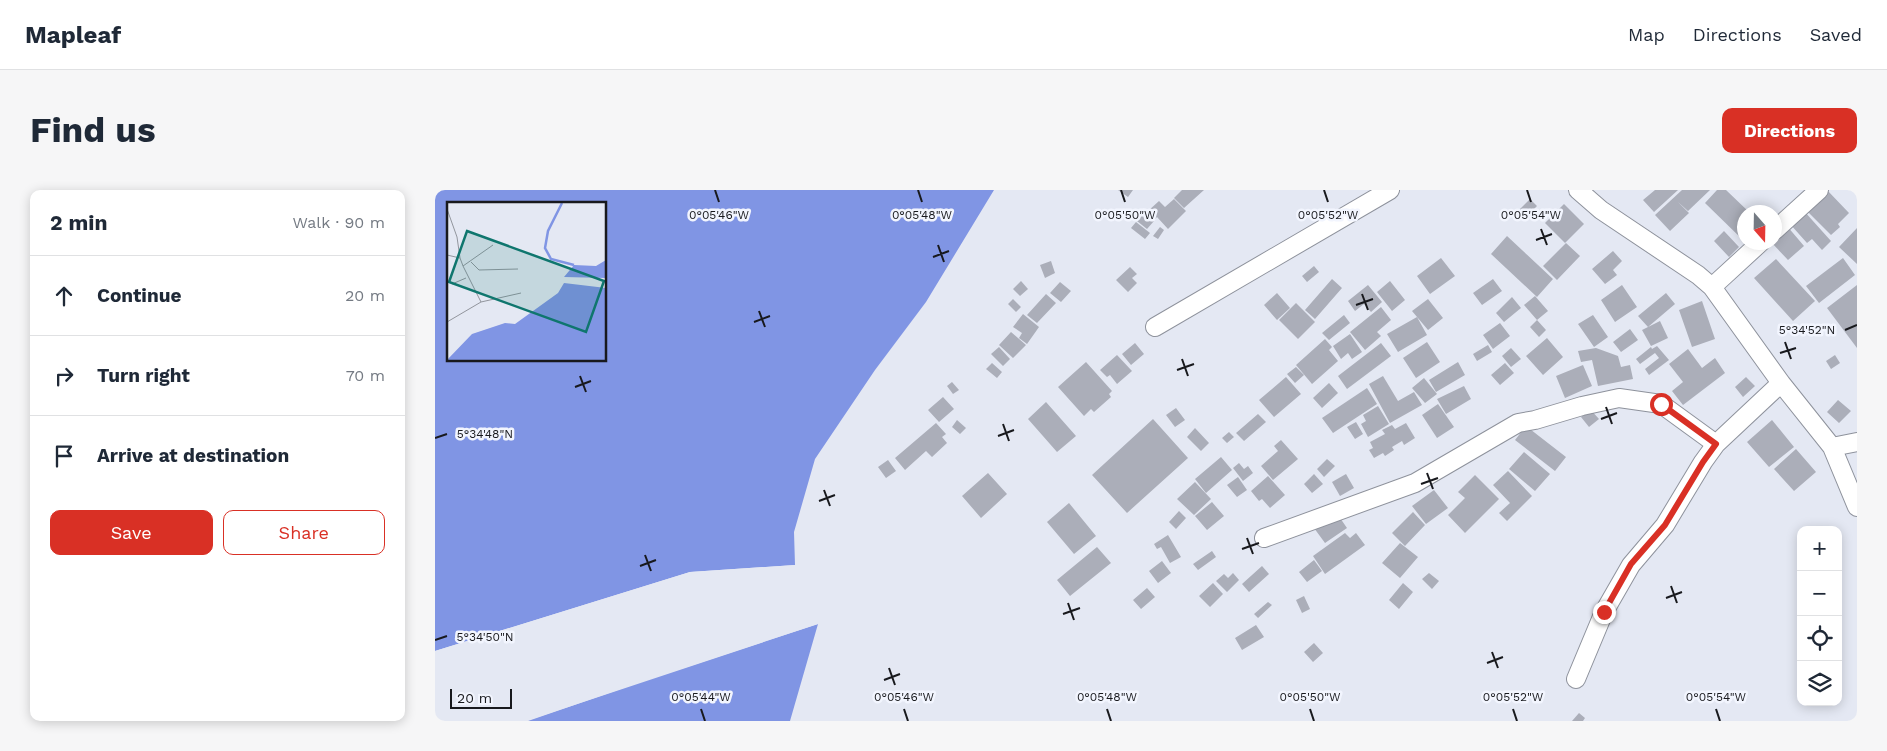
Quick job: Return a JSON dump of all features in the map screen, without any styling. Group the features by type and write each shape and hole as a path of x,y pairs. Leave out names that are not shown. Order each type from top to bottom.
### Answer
{"street":[{"path":"1155,327 1390,190"},
{"path":"1578,190 1601,210 1698,275 1712,287 1781,383 1832,447 1857,507"},
{"path":"1782,224 1819,190"},
{"path":"1712,287 1752,250"},
{"path":"1576,680 1604,612 1631,564 1665,525 1716,444 1781,383"},
{"path":"1264,538 1415,484 1518,423 1619,398 1661,404 1716,444"},
{"path":"1832,447 1857,442"}],"water":[{"path":"435,190 994,190 926,302 875,370 815,459 794,532 795,565 690,572 435,651"},
{"path":"818,624 790,721 528,721 638,683"}],"pier":[{"path":"795,565 796,567 691,575 435,654 435,651 690,572"},
{"path":"817,621 818,624 526,721 527,719 637,680"}],"building":[{"path":"1118,190 1133,190 1128,197"},
{"path":"1182,190 1204,190 1184,208 1174,198"},
{"path":"1655,190 1678,190 1654,212 1643,200"},
{"path":"1682,190 1710,190 1688,211 1678,202 1689,213 1670,231 1655,215"},
{"path":"1717,190 1726,190 1742,205 1737,205 1737,234 1705,203"},
{"path":"1827,190 1849,213 1838,224 1840,227 1831,235 1806,210"},
{"path":"1174,199 1186,211 1168,229 1157,217 1155,219 1148,211 1159,201 1165,207"},
{"path":"1530,199 1537,206 1524,219 1517,212"},
{"path":"1564,204 1584,224 1565,243 1545,223"},
{"path":"1804,211 1831,241 1822,250 1812,239 1807,243 1790,224"},
{"path":"1144,213 1154,221 1147,229 1137,221"},
{"path":"1136,222 1150,233 1145,239 1131,228"},
{"path":"1787,226 1804,246 1788,260 1779,250 1782,250 1782,231"},
{"path":"1160,227 1164,230 1158,239 1153,236"},
{"path":"1857,228 1857,264 1839,247"},
{"path":"1724,231 1737,245 1737,249 1729,257 1714,241"},
{"path":"1507,236 1553,279 1537,297 1491,254"},
{"path":"1566,243 1580,256 1557,280 1543,266"},
{"path":"1613,251 1622,261 1613,270 1617,275 1605,284 1592,269"},
{"path":"1441,258 1455,276 1430,294 1417,276"},
{"path":"1843,258 1855,275 1819,303 1806,286"},
{"path":"1776,259 1815,301 1793,321 1754,278"},
{"path":"1051,261 1055,273 1045,278 1040,265"},
{"path":"1314,266 1319,272 1307,282 1302,276"},
{"path":"1130,267 1137,274 1132,278 1137,283 1128,292 1116,280"},
{"path":"1332,279 1342,288 1315,319 1305,310"},
{"path":"1493,279 1502,291 1482,305 1473,293"},
{"path":"1021,281 1028,289 1020,296 1013,289"},
{"path":"1390,281 1405,300 1392,311 1377,292"},
{"path":"1060,282 1071,291 1061,302 1050,293"},
{"path":"1368,285 1382,302 1371,312 1364,304 1355,311 1348,301"},
{"path":"1622,285 1637,307 1615,322 1601,300"},
{"path":"1857,285 1857,348 1827,308"},
{"path":"1277,293 1290,308 1277,320 1264,305"},
{"path":"1666,293 1675,304 1648,327 1638,316"},
{"path":"1046,294 1056,303 1037,323 1027,315"},
{"path":"1535,296 1548,311 1537,320 1524,305"},
{"path":"1512,297 1521,308 1504,322 1496,313"},
{"path":"1013,299 1021,307 1016,312 1008,304"},
{"path":"1428,299 1443,318 1428,330 1412,311"},
{"path":"1702,301 1715,339 1692,347 1679,310"},
{"path":"1296,303 1315,322 1298,339 1279,320"},
{"path":"1381,307 1391,320 1377,332 1381,336 1365,350 1350,332"},
{"path":"1023,314 1039,327 1027,344 1019,338 1022,333 1013,327"},
{"path":"1344,315 1350,323 1329,340 1322,333"},
{"path":"1593,315 1608,337 1594,347 1578,324"},
{"path":"1417,317 1427,335 1398,352 1387,334"},
{"path":"1537,320 1546,330 1539,337 1530,327"},
{"path":"1660,321 1668,338 1651,346 1642,330"},
{"path":"1500,323 1510,336 1493,349 1483,335"},
{"path":"1630,329 1638,340 1621,352 1613,342"},
{"path":"1011,332 1026,345 1013,358 999,345"},
{"path":"1350,334 1362,352 1352,359 1348,353 1341,359 1333,346"},
{"path":"1547,338 1563,357 1543,375 1526,356"},
{"path":"1325,339 1332,347 1329,350 1338,361 1312,384 1296,365"},
{"path":"1427,342 1440,362 1416,378 1403,358"},
{"path":"1135,343 1144,354 1131,365 1122,354"},
{"path":"1381,343 1391,356 1347,389 1338,376"},
{"path":"1488,345 1492,352 1477,361 1473,354"},
{"path":"1657,346 1669,360 1649,375 1645,369 1659,358 1655,353 1640,364 1636,359 1651,347 1652,349"},
{"path":"999,347 1010,359 1003,366 991,354"},
{"path":"1511,348 1521,359 1511,367 1502,356"},
{"path":"1596,348 1618,356 1621,367 1630,365 1633,379 1598,386 1592,360 1581,362 1578,351"},
{"path":"1688,349 1702,368 1715,358 1725,373 1683,405 1672,391 1683,382 1669,364"},
{"path":"1117,355 1132,371 1117,384 1110,375 1107,377 1100,370"},
{"path":"1835,355 1840,363 1831,369 1826,361"},
{"path":"1086,362 1112,391 1109,394 1111,397 1094,412 1091,409 1084,416 1058,387"},
{"path":"1458,362 1465,375 1436,392 1429,380"},
{"path":"992,363 1002,372 997,378 986,369"},
{"path":"1505,363 1514,373 1500,385 1491,375"},
{"path":"1583,365 1592,386 1565,398 1556,376"},
{"path":"1296,367 1304,375 1295,383 1287,374"},
{"path":"1383,376 1398,401 1414,392 1422,405 1390,423 1369,384"},
{"path":"1286,377 1301,394 1274,417 1259,400"},
{"path":"1746,377 1755,386 1743,397 1735,387"},
{"path":"1424,378 1437,394 1425,403 1412,388"},
{"path":"952,382 959,390 953,394 947,386"},
{"path":"1329,383 1338,393 1322,408 1313,398"},
{"path":"1464,386 1471,399 1446,414 1437,399"},
{"path":"1367,388 1377,404 1333,433 1322,418"},
{"path":"943,397 954,409 939,422 928,410"},
{"path":"1838,400 1851,411 1839,423 1827,412"},
{"path":"1046,402 1076,436 1057,452 1028,419"},
{"path":"1438,404 1454,427 1437,438 1422,415"},
{"path":"1378,406 1389,424 1368,437 1361,424 1366,421 1363,415"},
{"path":"1176,408 1185,420 1175,427 1166,415"},
{"path":"1590,409 1599,419 1589,427 1581,417"},
{"path":"1258,414 1266,422 1244,441 1236,433"},
{"path":"1153,419 1188,458 1127,513 1092,475"},
{"path":"957,420 966,428 960,434 952,427"},
{"path":"1772,420 1794,447 1769,467 1747,442"},
{"path":"1356,422 1363,434 1355,439 1347,427"},
{"path":"936,423 946,434 942,437 947,443 932,457 926,451 905,470 895,458"},
{"path":"1406,423 1415,438 1404,445 1402,441 1392,447 1394,450 1385,456 1383,453 1374,458 1369,450 1373,448 1370,442 1385,434 1382,430 1392,425 1395,429"},
{"path":"1526,426 1566,457 1555,471 1515,440"},
{"path":"1195,428 1209,443 1201,451 1187,437"},
{"path":"1229,432 1234,437 1227,443 1222,438"},
{"path":"1281,440 1298,459 1273,480 1261,466 1278,451 1274,446"},
{"path":"1796,449 1816,472 1794,491 1774,469"},
{"path":"1524,452 1550,474 1535,491 1509,469"},
{"path":"1221,457 1232,470 1206,493 1195,479"},
{"path":"1327,459 1335,466 1324,477 1317,469"},
{"path":"888,460 896,471 886,478 878,467"},
{"path":"1239,463 1244,469 1248,466 1253,473 1243,481 1233,468"},
{"path":"1508,471 1532,496 1507,521 1499,513 1510,503 1493,485"},
{"path":"988,473 1007,494 981,518 962,496"},
{"path":"1314,474 1323,484 1312,493 1304,484"},
{"path":"1346,474 1354,488 1340,496 1332,482"},
{"path":"1475,475 1499,499 1465,533 1448,515 1465,498 1458,492"},
{"path":"1268,476 1285,495 1270,508 1262,499 1259,501 1251,491"},
{"path":"1238,477 1247,490 1237,497 1227,485"},
{"path":"1195,482 1211,499 1194,515 1177,499"},
{"path":"1434,490 1448,508 1426,524 1412,506"},
{"path":"1212,502 1224,516 1207,530 1195,516"},
{"path":"1069,503 1096,536 1074,554 1047,522"},
{"path":"1179,511 1186,518 1176,529 1169,522"},
{"path":"1413,512 1425,525 1405,546 1392,533"},
{"path":"1338,515 1347,528 1325,543 1314,528"},
{"path":"1345,533 1350,538 1356,533 1365,545 1325,574 1313,556"},
{"path":"1168,535 1181,557 1170,563 1161,547 1157,549 1154,544"},
{"path":"1400,543 1418,557 1400,578 1382,563"},
{"path":"1097,547 1111,563 1070,596 1057,580"},
{"path":"1212,551 1216,557 1198,570 1193,564"},
{"path":"1314,560 1322,571 1307,582 1299,572"},
{"path":"1162,561 1171,573 1158,583 1149,571"},
{"path":"1262,566 1269,574 1249,592 1242,584"},
{"path":"1233,573 1239,580 1227,592 1216,581 1224,574 1228,578"},
{"path":"1429,573 1439,581 1432,589 1422,579"},
{"path":"1213,583 1223,594 1210,607 1199,596"},
{"path":"1403,583 1413,592 1399,609 1389,600"},
{"path":"1147,588 1155,597 1141,609 1133,600"},
{"path":"1304,596 1310,609 1302,613 1296,600"},
{"path":"1268,602 1272,605 1258,618 1254,614"},
{"path":"1256,625 1264,637 1242,650 1235,638"},
{"path":"1314,643 1323,653 1313,662 1304,652"},
{"path":"1579,713 1585,718 1583,721 1572,721"}],"route":[{"path":"1604,612 1631,564 1665,525 1716,444 1661,404"}]}
